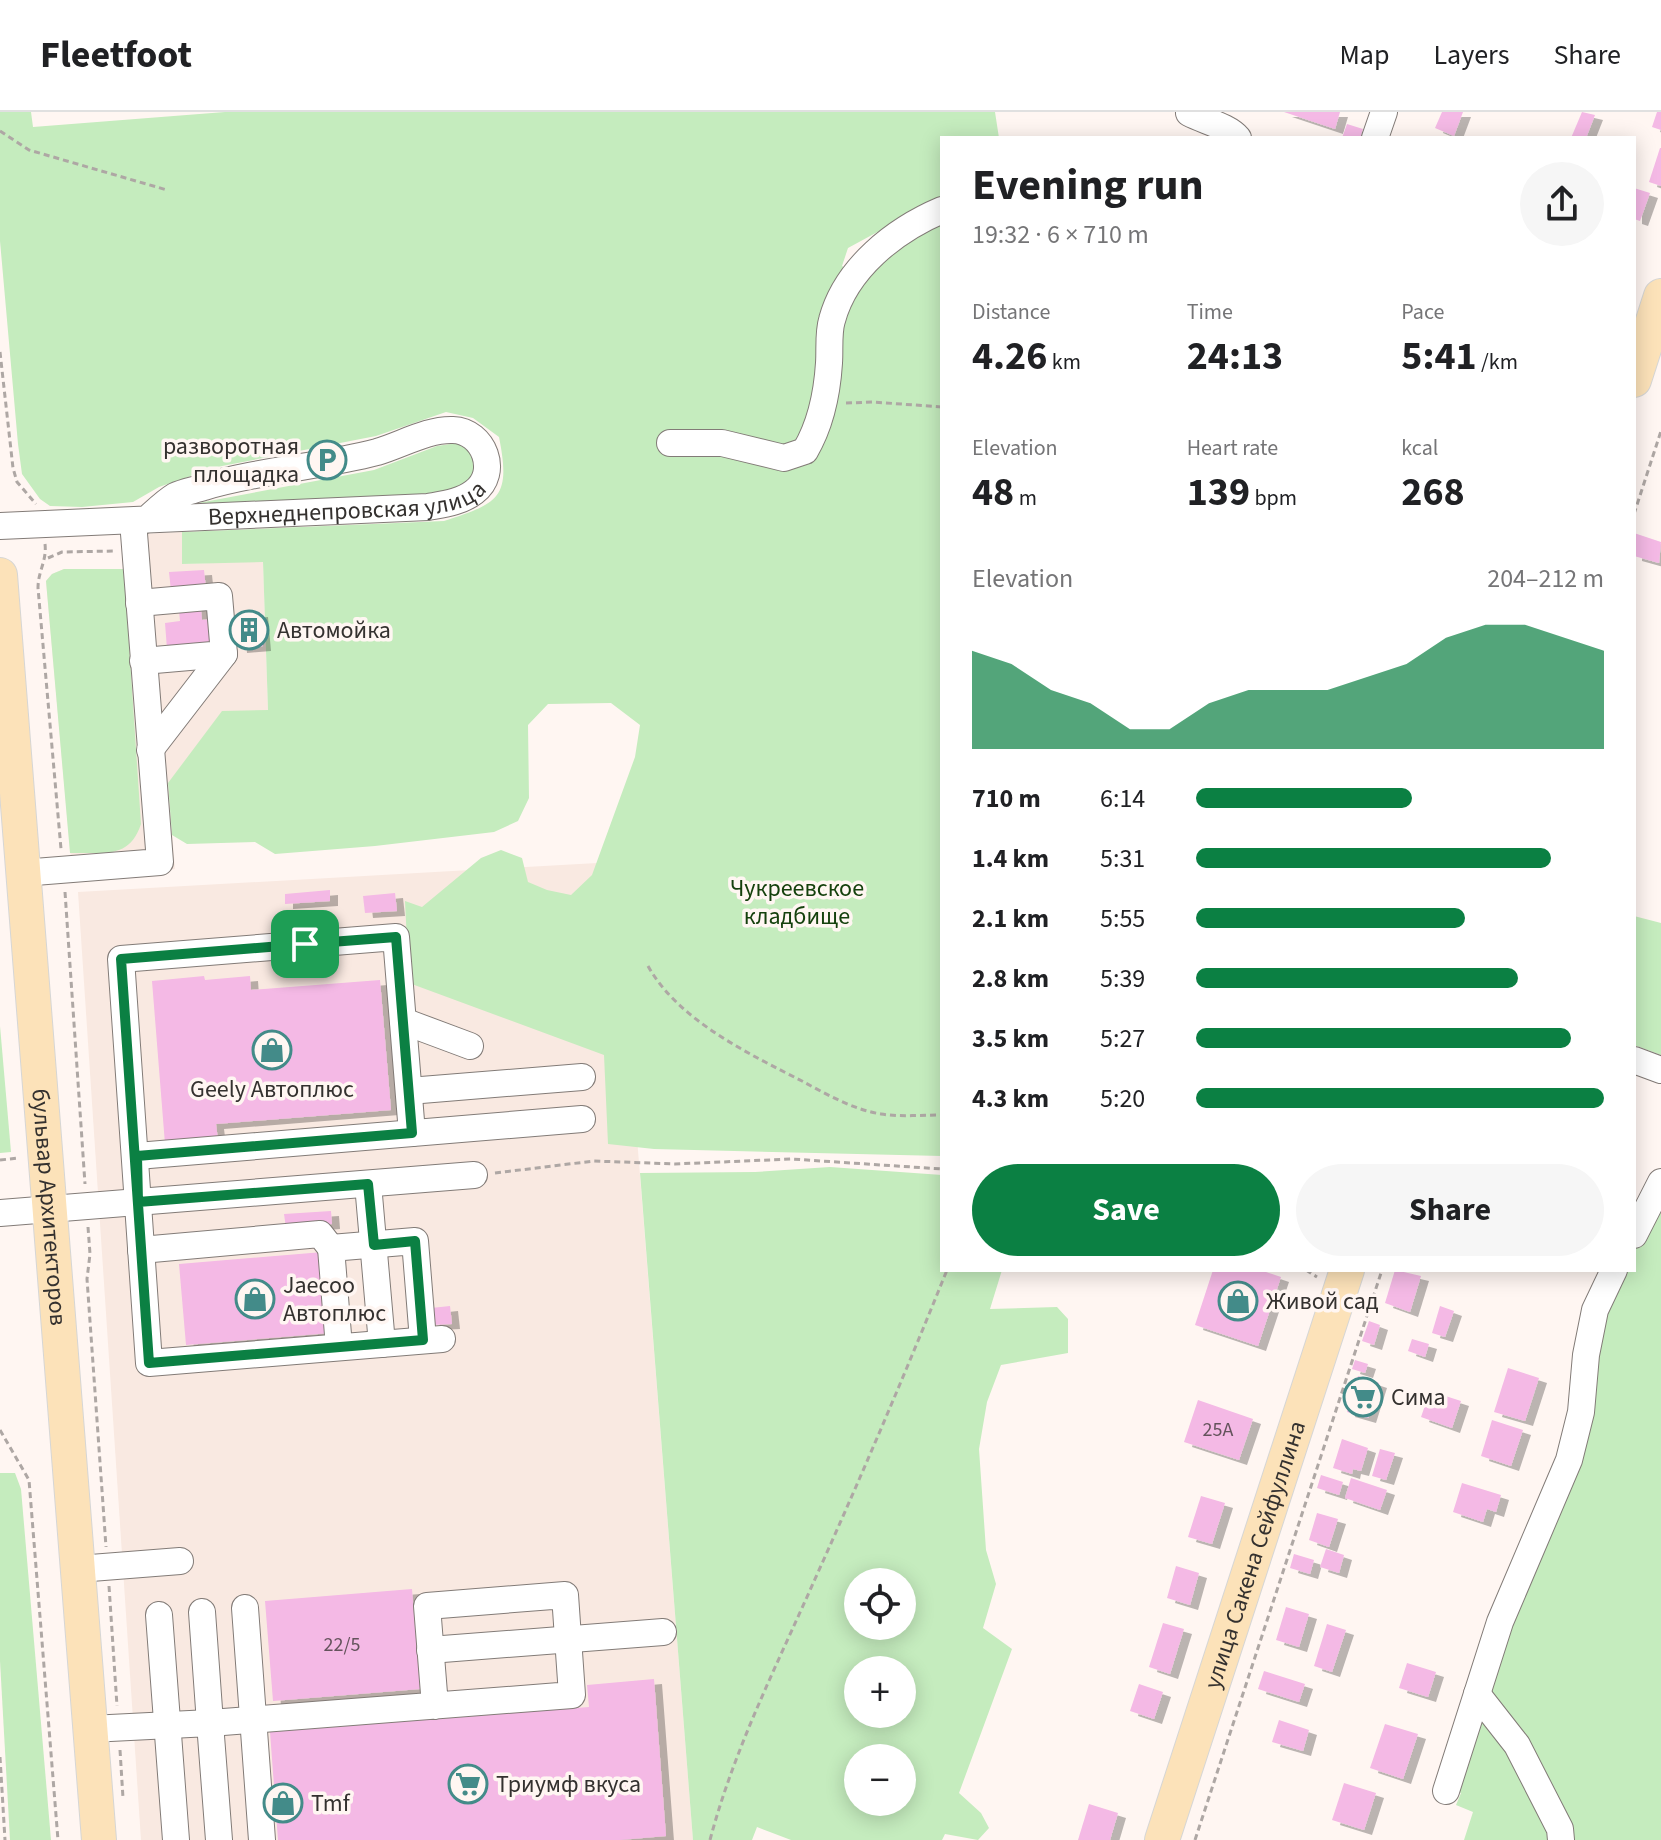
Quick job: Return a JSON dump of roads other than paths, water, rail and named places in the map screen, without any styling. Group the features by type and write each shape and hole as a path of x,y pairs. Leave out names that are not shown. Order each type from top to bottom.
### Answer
{"main road":[{"path":"1636,374 1661,296"},
{"name":"бульвар Архитекторов","path":"0,575 22,873 27,1211 78,1569 99,1840"},
{"name":"бульвар Архитекторов","path":"0,788 27,1211 78,1840"},
{"name":"улица Сакена Сейфуллина","path":"1162,1840 1346,1272"}],"street":[{"path":"1376,136 1384,112"},
{"path":"1189,113 1209,124 1225,127 1236,136"},
{"path":"670,443 722,443 784,458 805,451 819,427 829,366 831,322 845,288 894,236 920,219 940,211"},
{"name":"Верхнеднепровская улица","path":"0,526 412,509 452,503 474,492 485,480 487,459 482,447 468,434 453,430 346,459 233,478 175,496 140,520"},
{"path":"22,873 160,862 135,551 140,520"},
{"path":"139,603 219,596 224,654 150,750"},
{"path":"143,661 224,654"},
{"path":"331,1248 415,1241 432,1340 149,1363 121,959 396,937 412,1133"},
{"path":"403,1021 470,1046"},
{"path":"1636,1061 1661,1070"},
{"path":"409,1091 582,1077"},
{"path":"137,1156 582,1119"},
{"path":"27,1211 474,1175"},
{"path":"1636,1231 1661,1182"},
{"path":"368,1184 382,1344"},
{"path":"141,1250 320,1234 331,1248 339,1347"},
{"path":"1446,1791 1500,1622 1569,1460 1581,1412 1586,1355 1595,1310 1613,1272"},
{"path":"78,1569 180,1561"},
{"path":"90,1729 167,1727 210,1723 435,1706 572,1695 565,1595 427,1606 435,1706"},
{"path":"245,1608 262,1840"},
{"path":"202,1612 219,1840"},
{"path":"159,1615 176,1840"},
{"path":"430,1650 663,1632"},
{"path":"1477,1694 1517,1745 1560,1829 1561,1840"}],"place":[{"name":"разворотная площадка","path":"327,460"},
{"name":"Автомойка","path":"249,630"},
{"name":"Geely Автоплюс","path":"272,1050"},
{"name":"Jaecoo Автоплюс","path":"255,1299"},
{"name":"Живой сад","path":"1238,1301"},
{"name":"Сима","path":"1363,1397"},
{"name":"Триумф вкуса","path":"468,1784"},
{"name":"Tmf","path":"283,1803"}],"park label":[{"name":"Чукреевское кладбище","path":"797,902"}]}
